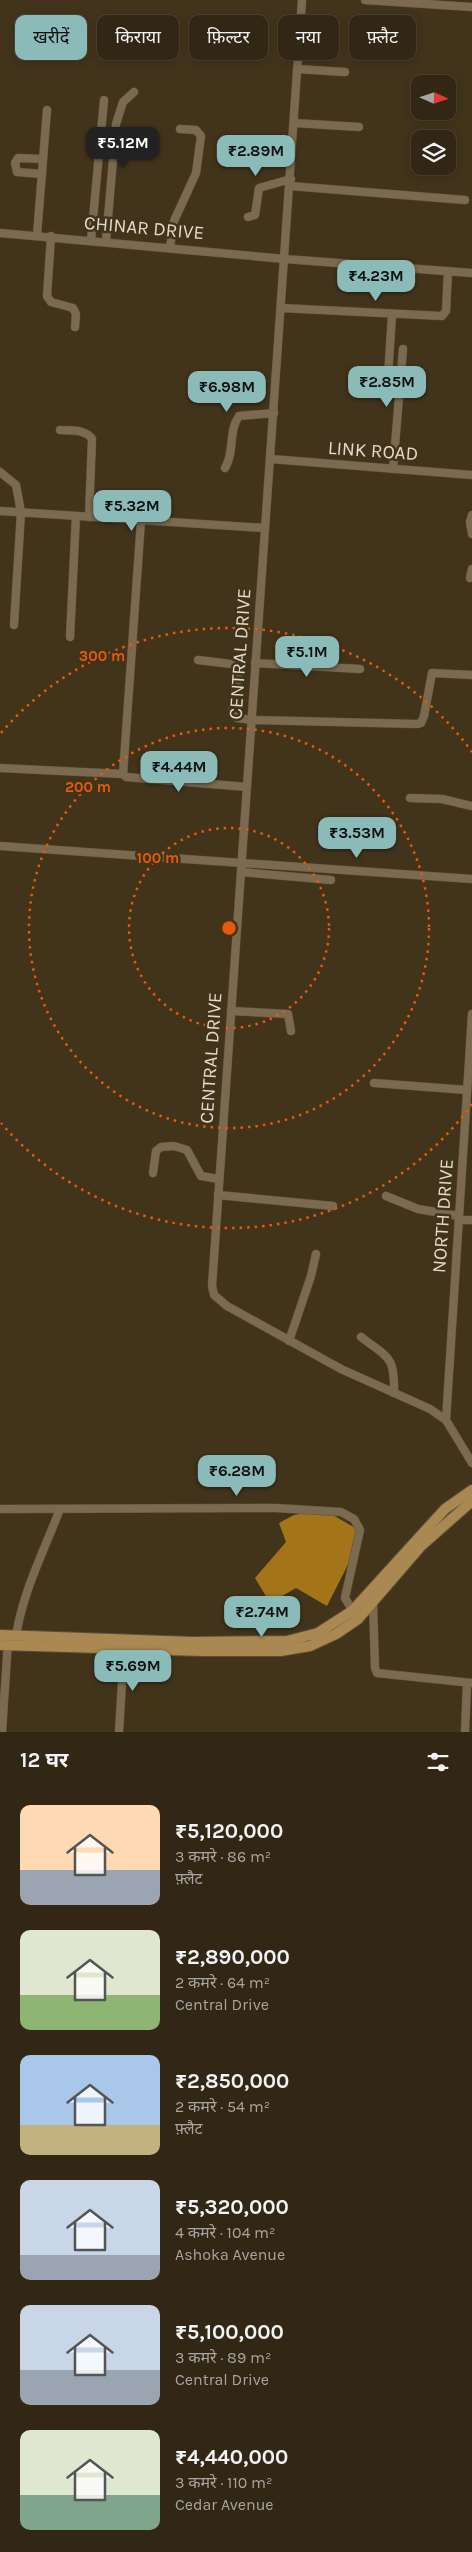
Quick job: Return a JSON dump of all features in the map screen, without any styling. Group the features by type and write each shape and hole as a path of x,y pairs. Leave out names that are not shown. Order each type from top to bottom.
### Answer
{"main road":[{"path":"6,1640 287,1641 318,1633 355,1615 445,1509 472,1490"},
{"path":"6,1640 124,1650 297,1649 322,1641 374,1602 421,1546 472,1501"}],"street":[{"name":"CENTRAL DRIVE","path":"302,0 291,183 212,1286 214,1296 227,1306 289,1341 341,1369 430,1409 446,1420 472,1463"},
{"path":"365,0 472,7"},
{"path":"297,69 345,72"},
{"path":"106,241 116,124 123,102 134,92"},
{"path":"91,240 104,100"},
{"path":"38,235 47,110"},
{"path":"294,123 359,127"},
{"path":"170,247 174,221 196,173 201,136 196,130 180,129"},
{"path":"42,174 17,172 15,163 18,158 43,159"},
{"path":"248,217 255,215 259,188 291,183 465,200"},
{"name":"CHINAR DRIVE","path":"0,233 106,241 285,259 472,273"},
{"path":"51,236 47,296 51,302 72,308 76,314 76,326"},
{"path":"281,308 439,317 445,314 448,271"},
{"path":"392,315 388,376 390,379 400,380"},
{"path":"393,469 402,349"},
{"path":"225,468 230,457 234,426 239,416 274,413"},
{"path":"60,430 84,432 89,434 92,439 89,517"},
{"name":"LINK ROAD","path":"271,459 472,475"},
{"path":"0,472 16,485 21,512 14,625"},
{"path":"0,511 265,528"},
{"path":"472,515 470,522 472,534"},
{"path":"70,637 76,516"},
{"path":"123,774 141,521"},
{"path":"470,578 472,569"},
{"path":"198,660 231,664 239,667 232,713 237,718 252,720 417,724 421,723 424,716 432,673 472,675"},
{"path":"256,663 360,669"},
{"path":"0,768 123,774 126,777 247,787"},
{"path":"410,798 442,799 472,806"},
{"path":"0,846 472,879"},
{"path":"241,872 331,880"},
{"path":"231,1011 288,1014 291,1031"},
{"name":"NORTH DRIVE","path":"446,1420 472,1014"},
{"path":"374,1083 467,1090"},
{"path":"153,1173 156,1151 161,1146 174,1146 188,1150 201,1176 219,1179"},
{"path":"218,1195 333,1206"},
{"path":"386,1196 418,1209 472,1220"},
{"path":"289,1341 310,1281 316,1254"},
{"path":"361,1337 390,1360 394,1374 394,1393"},
{"path":"0,1509 258,1508 341,1512 354,1519 360,1530 345,1598 355,1615"},
{"path":"2,1732 6,1640 19,1616 30,1581 60,1509"},
{"path":"374,1602 374,1668 377,1674 470,1683 465,1732"},
{"path":"119,1732 124,1650"}],"shaded area":[{"path":"324,1510 364,1533 327,1606 296,1588 270,1603 255,1578 286,1542 279,1523 294,1515"}]}
